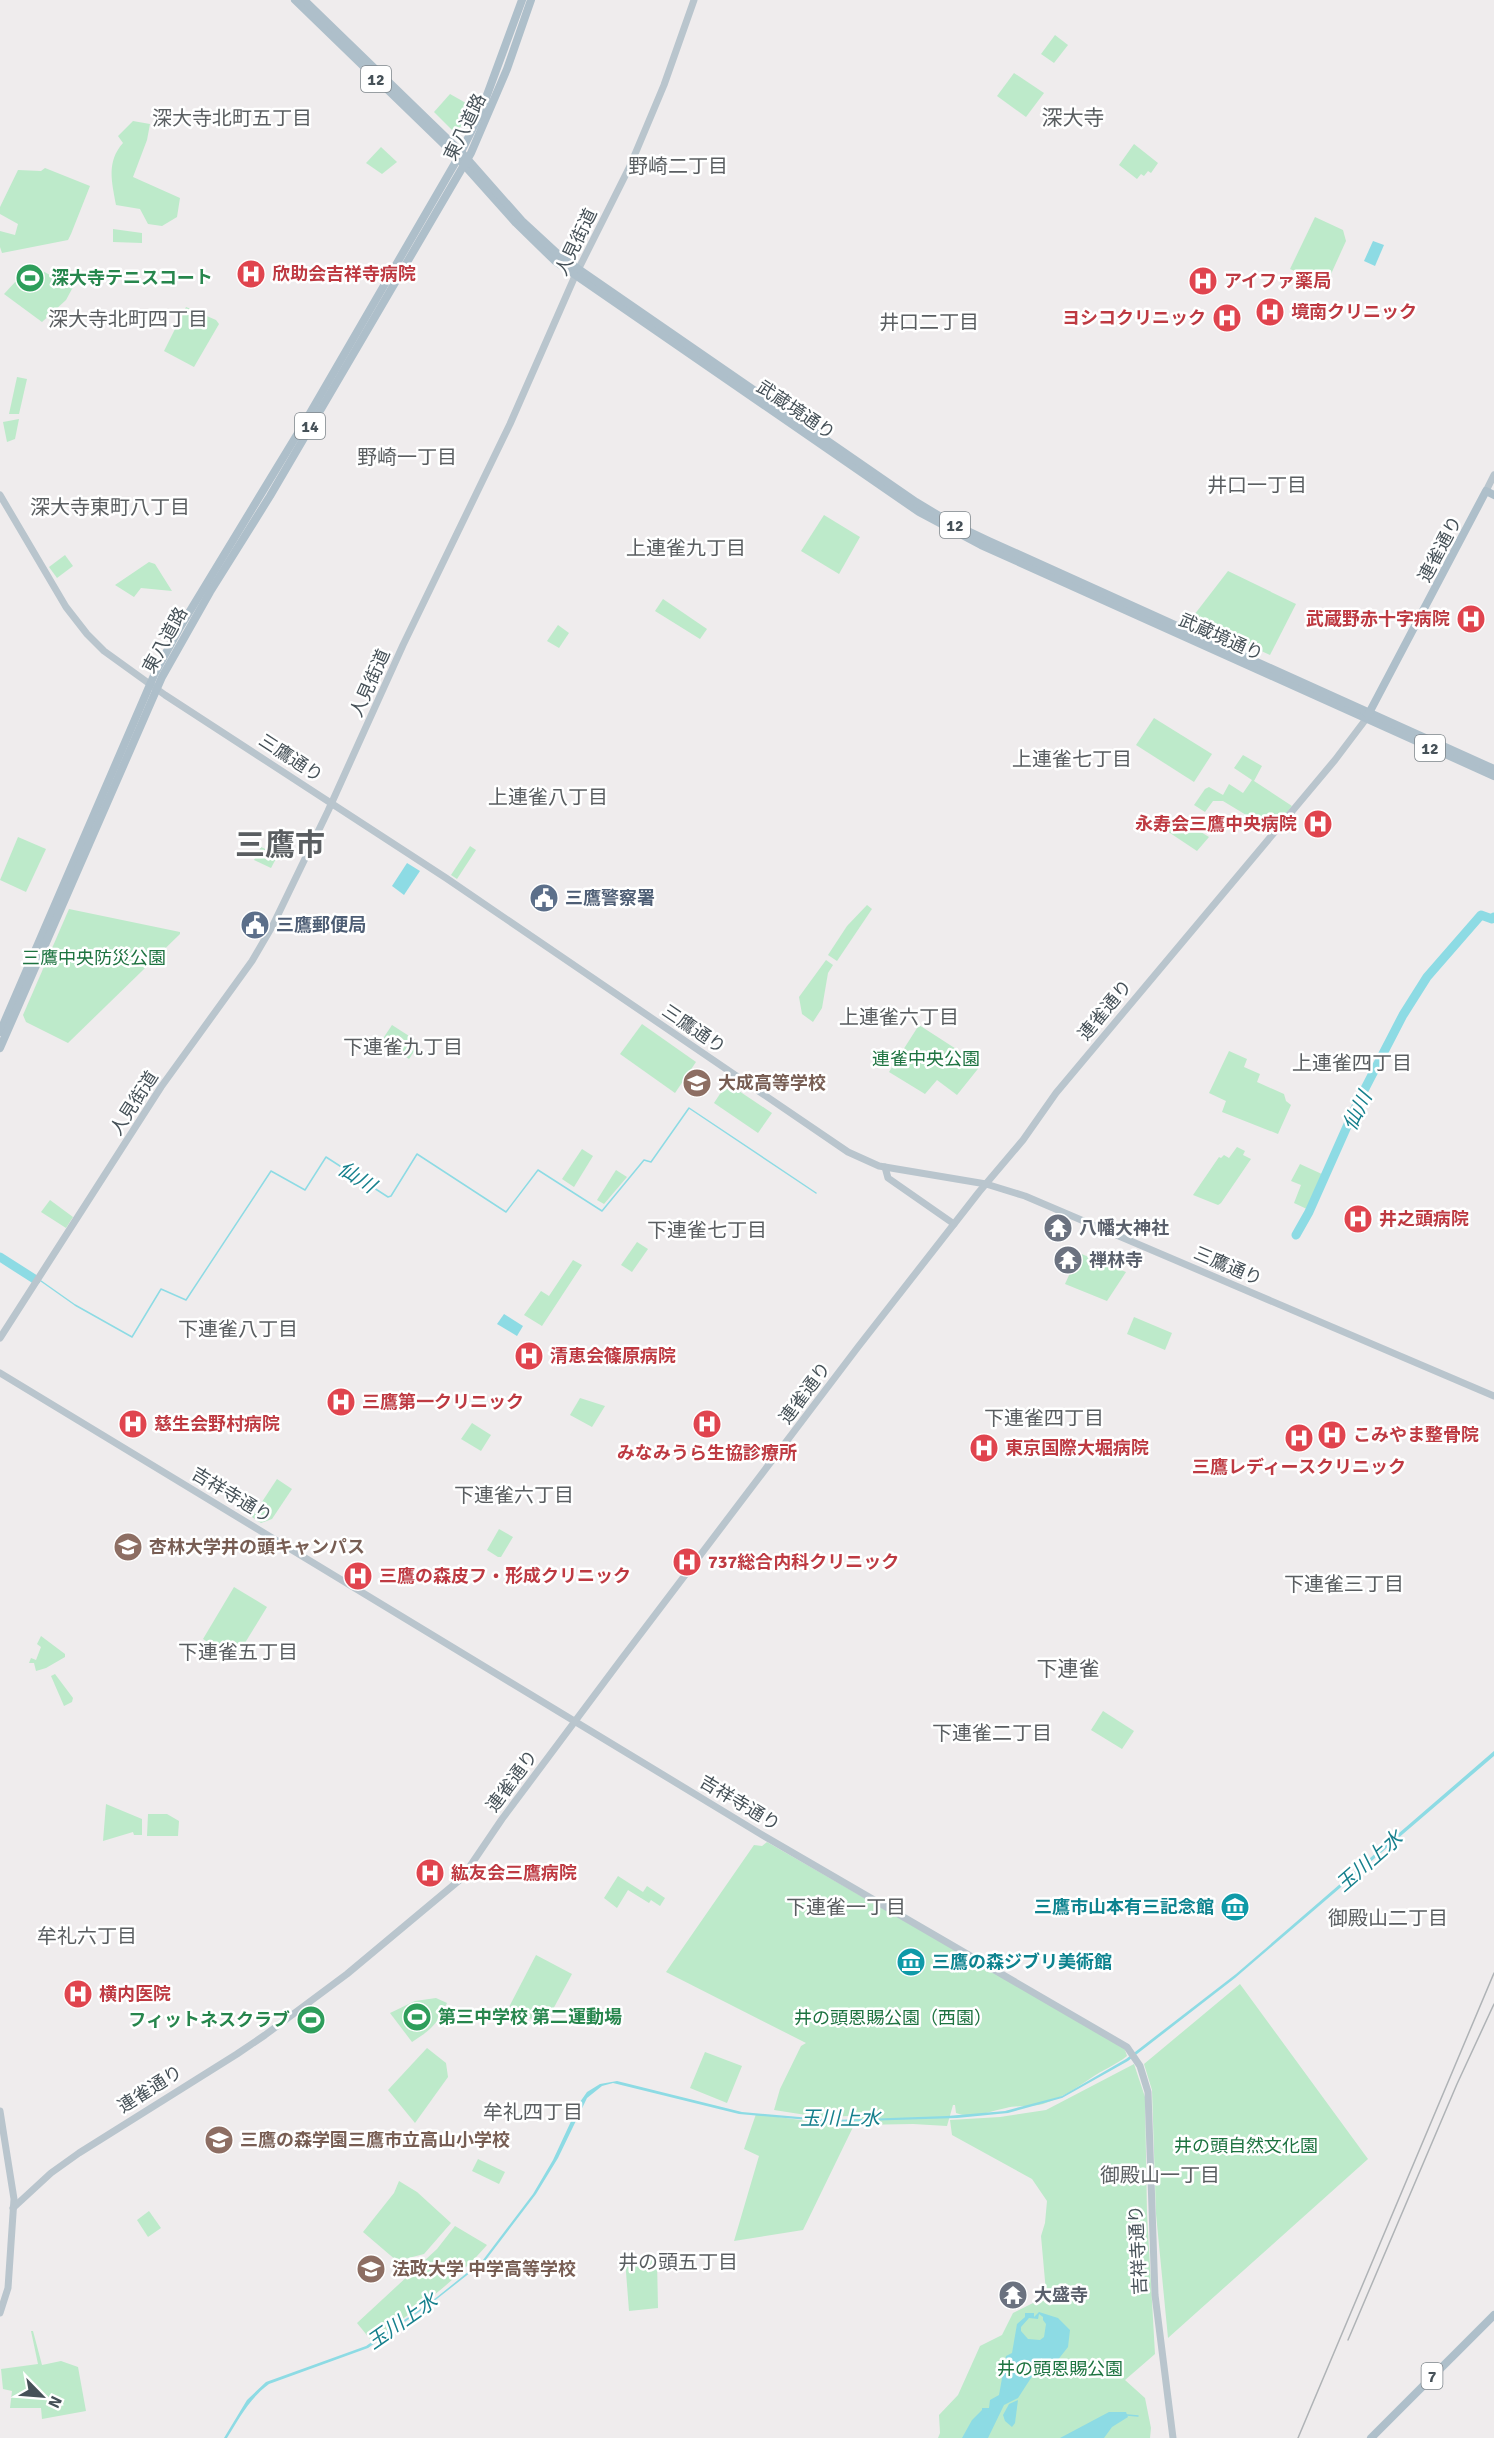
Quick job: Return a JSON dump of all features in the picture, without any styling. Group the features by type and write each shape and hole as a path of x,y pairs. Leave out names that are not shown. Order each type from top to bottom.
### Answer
{"main road":[{"name":"武蔵境通り","path":"295,0 463,159"},
{"name":"武蔵境通り","path":"304,0 463,159 523,231 577,273 910,506 949,529 1367,716"},
{"name":"人見街道","path":"0,1338 161,1087 254,957 283,905 332,803 397,657 512,420 577,273 642,139 694,0"},
{"name":"東八道路","path":"0,1032 154,685 270,496 463,159 526,1"},
{"path":"354,48 354,53 362,62 357,60"},
{"name":"武蔵境通り","path":"577,273 916,502 961,528 1367,716"},
{"path":"787,414 798,426 795,427"},
{"name":"連雀通り","path":"13,2208 51,2173 76,2155 237,2054 350,1972 470,1869 502,1820 575,1721 858,1347 1023,1140 1071,1073 1340,754 1367,716 1494,475"},
{"path":"1486,491 1494,495"},
{"name":"三鷹通り","path":"0,495 74,618 99,647 848,1152 885,1167 986,1184 1054,1208 1494,1396"},
{"name":"12","path":"1367,716 1494,769"},
{"name":"12","path":"1367,716 1494,776"},
{"name":"東八道路","path":"0,1048 100,807"},
{"path":"885,1167 888,1178 954,1224"},
{"name":"吉祥寺通り","path":"0,1374 842,1881 1118,2040 1131,2051 1142,2070 1148,2092 1156,2306 1173,2438"},
{"path":"0,2111 13,2182 7,2294 0,2313"},
{"name":"7","path":"1371,2438 1494,2315"}],"green space":[{"path":"1055,35 1068,45 1054,63 1041,54"},
{"path":"1014,73 1044,93 1026,117 997,96"},
{"path":"450,94 473,107 458,131 454,132 434,112"},
{"path":"133,121 150,124 147,140 133,177 180,198 177,217 162,226 148,224 140,209 116,205 112,165 123,143 118,136"},
{"path":"1134,144 1158,163 1151,173 1148,171 1144,176 1141,174 1137,179 1119,165"},
{"path":"381,147 397,162 382,174 366,163"},
{"path":"45,168 90,186 68,240 2,253 0,231 15,235 18,224 0,214 0,207 18,170 41,171"},
{"path":"1315,217 1343,230 1346,241 1326,285 1290,269"},
{"path":"113,229 142,233 142,243 113,242"},
{"path":"31,265 73,287 66,300 42,322 4,294"},
{"path":"186,307 216,320 219,324 194,367 164,351"},
{"path":"17,377 27,379 19,414 9,414"},
{"path":"19,419 15,439 7,442 3,422"},
{"path":"824,515 860,537 839,574 801,551"},
{"path":"65,555 73,566 57,578 49,567"},
{"path":"149,562 155,564 172,591 141,588 134,597 115,585"},
{"path":"1228,571 1296,604 1270,655 1191,619"},
{"path":"663,599 707,629 700,639 655,611"},
{"path":"558,625 569,633 559,648 547,641"},
{"path":"1154,718 1212,754 1194,782 1136,745"},
{"path":"1243,755 1262,766 1254,781 1292,806 1280,821 1267,817 1256,821 1223,801 1213,801 1205,812 1194,805 1209,787 1223,795 1229,784 1243,793 1252,780 1234,768"},
{"path":"1175,816 1209,837 1197,851 1167,831"},
{"path":"18,837 46,849 26,892 0,880"},
{"path":"470,846 476,850 457,879 451,875"},
{"path":"261,847 278,855 271,868 254,860"},
{"path":"867,905 872,909 837,961 828,955 847,926"},
{"name":"三鷹中央防災公園","path":"69,909 180,932 180,934 68,1043 26,1022 23,1015"},
{"path":"826,960 833,965 828,973 822,1008 813,1022 802,1014 799,997"},
{"path":"642,1024 696,1062 675,1093 620,1054"},
{"path":"392,1025 420,1043 409,1059 382,1040"},
{"name":"連雀中央公園","path":"919,1025 981,1065 957,1095 937,1080 925,1094 889,1072"},
{"path":"1229,1051 1247,1059 1244,1067 1260,1074 1257,1082 1284,1094 1286,1101 1291,1105 1278,1134 1222,1112 1226,1101 1209,1093"},
{"path":"727,1083 772,1113 758,1133 714,1103"},
{"path":"1237,1147 1245,1151 1243,1155 1251,1159 1221,1203 1218,1205 1193,1195 1219,1157 1224,1155 1229,1158"},
{"path":"582,1149 593,1156 574,1187 562,1179"},
{"path":"1300,1164 1324,1175 1309,1210 1294,1203 1301,1185 1291,1181"},
{"path":"616,1170 627,1177 604,1204 597,1200"},
{"path":"50,1200 73,1217 66,1228 41,1212"},
{"path":"637,1242 648,1249 632,1272 621,1265"},
{"path":"1079,1253 1126,1272 1107,1301 1065,1284"},
{"path":"573,1260 582,1265 542,1326 524,1315 541,1291 549,1296"},
{"path":"1134,1317 1172,1333 1165,1350 1127,1334"},
{"path":"580,1398 605,1406 592,1427 570,1415"},
{"path":"472,1423 491,1435 481,1451 461,1439"},
{"path":"277,1479 292,1489 272,1519 261,1523 252,1517"},
{"path":"499,1529 513,1537 501,1557 487,1550"},
{"path":"234,1587 267,1607 235,1659 203,1639"},
{"path":"41,1636 65,1654 65,1657 36,1671 34,1663 29,1663 31,1658 36,1660 41,1647 37,1644"},
{"path":"55,1674 73,1698 72,1702 64,1706 51,1676"},
{"path":"1103,1711 1134,1731 1122,1749 1091,1730"},
{"path":"106,1804 142,1819 142,1835 134,1835 133,1832 103,1841"},
{"path":"148,1814 167,1814 179,1821 178,1836 147,1836"},
{"name":"井の頭恩賜公園（西園）","path":"767,1842 1124,2047 1127,2056 1068,2093 1043,2104 968,2115 956,2113 955,2105 953,2105 947,2126 857,2125 855,2123 803,2230 734,2241 759,2156 744,2149 756,2114 822,2123 854,2121 850,2116 819,2117 774,2110 780,2089 801,2046 806,2043 666,1972 754,1845 762,1846"},
{"path":"618,1876 643,1892 647,1886 665,1898 660,1906 651,1900 649,1903 628,1890 617,1908 604,1898"},
{"path":"536,1955 572,1974 544,2026 509,2007"},
{"name":"井の頭自然文化園","path":"1240,1984 1368,2159 1168,2338 1156,2214 1152,2090 1144,2064"},
{"name":"第三中学校 第二運動場","path":"436,1998 447,2003 444,2010 433,2026 412,2042 390,2013 415,2001"},
{"path":"427,2048 446,2063 448,2077 415,2123 388,2090"},
{"path":"705,2052 742,2066 727,2103 690,2088"},
{"name":"井の頭恩賜公園","path":"1134,2064 1145,2097 1147,2214 1155,2354 1125,2380 1145,2398 1151,2428 1150,2438 938,2438 939,2415 958,2395 980,2346 1002,2335 1013,2313 1037,2301 1046,2292 1041,2236 1047,2201 1032,2179 952,2135 950,2120 1000,2117 1046,2110"},
{"path":"478,2159 505,2172 499,2184 472,2171"},
{"path":"399,2181 417,2192 451,2223 424,2254 397,2261 363,2232 394,2193"},
{"path":"149,2211 161,2228 148,2237 137,2220"},
{"path":"455,2226 487,2245 431,2298 382,2334 370,2339 357,2323 437,2249"},
{"path":"625,2259 657,2259 658,2308 629,2311"},
{"path":"31,2331 33,2331 42,2365 61,2361 78,2367 86,2411 42,2419 41,2408 10,2408 12,2391 3,2389 1,2369 38,2364"}],"water":[{"path":"1373,241 1384,245 1375,266 1364,261"},
{"path":"407,863 420,871 404,895 392,886"},
{"path":"504,1314 523,1326 517,1336 497,1324"},
{"name":"玉川上水","path":"1494,1751 1494,1756 1235,1978 1128,2061 1062,2098 1008,2113 957,2118 832,2122 739,2114 613,2083 602,2086 587,2098 558,2158 536,2194 485,2261 433,2302 368,2348 269,2384 251,2402 227,2438 224,2438 247,2400 266,2382 366,2346 432,2301 483,2260 533,2194 553,2160 580,2102 587,2092 600,2084 617,2081 742,2112 834,2120 947,2116 1005,2111 1062,2096 1126,2059 1236,1974"},
{"path":"1039,2312 1058,2318 1070,2330 1068,2347 1057,2361 1042,2361 1018,2398 1004,2405 988,2438 962,2438 982,2408 989,2408 990,2400 999,2395 1006,2356 1012,2353 1017,2324 1025,2317 1025,2313 1034,2313 1034,2317","holes":["1039,2314 1046,2324 1044,2337 1040,2340 1028,2339 1021,2331 1021,2327 1029,2318 1038,2319"]},
{"path":"1018,2400 1015,2423 1012,2427 1005,2421 1003,2415 1009,2404"},
{"path":"1109,2412 1126,2412 1128,2417 1112,2427 1104,2438 1060,2438"}],"waterway":[{"name":"仙川","path":"1296,1235 1309,1212 1357,1104 1403,1015 1427,977 1481,915 1492,919 1494,917"},
{"name":"仙川","path":"41,1281 75,1305 132,1337 161,1289 186,1300 271,1171 305,1190 326,1157 388,1197 391,1196 417,1154 506,1212 538,1170 602,1211 644,1160 651,1162 689,1108 816,1193"},
{"name":"仙川","path":"0,1257 36,1280"},
{"path":"1127,2415 1138,2416"}],"railway":[{"path":"1298,2438 1494,1973"},
{"path":"1348,2340 1457,2084 1494,2004"}],"place":[{"name":"欣助会吉祥寺病院","path":"251,274"},
{"name":"深大寺テニスコート","path":"30,278"},
{"name":"アイファ薬局","path":"1203,281"},
{"name":"境南クリニック","path":"1270,312"},
{"name":"ヨシコクリニック","path":"1227,318"},
{"name":"武蔵野赤十字病院","path":"1471,619"},
{"name":"永寿会三鷹中央病院","path":"1318,824"},
{"name":"三鷹警察署","path":"544,898"},
{"name":"三鷹郵便局","path":"255,925"},
{"name":"大成高等学校","path":"697,1083"},
{"name":"井之頭病院","path":"1358,1219"},
{"name":"八幡大神社","path":"1058,1228"},
{"name":"禅林寺","path":"1068,1260"},
{"name":"清恵会篠原病院","path":"529,1356"},
{"name":"三鷹第一クリニック","path":"341,1402"},
{"name":"慈生会野村病院","path":"133,1424"},
{"name":"みなみうら生協診療所","path":"707,1424"},
{"name":"こみやま整骨院","path":"1332,1435"},
{"name":"三鷹レディースクリニック","path":"1299,1438"},
{"name":"東京国際大堀病院","path":"984,1448"},
{"name":"杏林大学井の頭キャンパス","path":"128,1547"},
{"name":"737総合内科クリニック","path":"687,1562"},
{"name":"三鷹の森皮フ・形成クリニック","path":"358,1576"},
{"name":"紘友会三鷹病院","path":"430,1873"},
{"name":"三鷹市山本有三記念館","path":"1235,1907"},
{"name":"三鷹の森ジブリ美術館","path":"911,1962"},
{"name":"横内医院","path":"78,1994"},
{"name":"第三中学校 第二運動場","path":"417,2017"},
{"name":"フィットネスクラブ","path":"311,2020"},
{"name":"三鷹の森学園三鷹市立高山小学校","path":"219,2140"},
{"name":"法政大学 中学高等学校","path":"371,2269"},
{"name":"大盛寺","path":"1013,2295"}],"district":[{"name":"深大寺北町五丁目","path":"232,118"},
{"name":"深大寺","path":"1073,118"},
{"name":"野崎二丁目","path":"678,166"},
{"name":"深大寺北町四丁目","path":"128,319"},
{"name":"井口二丁目","path":"929,322"},
{"name":"野崎一丁目","path":"407,457"},
{"name":"井口一丁目","path":"1257,485"},
{"name":"深大寺東町八丁目","path":"110,507"},
{"name":"上連雀九丁目","path":"686,548"},
{"name":"上連雀七丁目","path":"1072,759"},
{"name":"上連雀八丁目","path":"548,797"},
{"name":"三鷹市","path":"280,845"},
{"name":"上連雀六丁目","path":"899,1017"},
{"name":"下連雀九丁目","path":"403,1047"},
{"name":"上連雀四丁目","path":"1352,1063"},
{"name":"下連雀七丁目","path":"707,1230"},
{"name":"下連雀八丁目","path":"238,1329"},
{"name":"下連雀四丁目","path":"1044,1418"},
{"name":"下連雀六丁目","path":"514,1495"},
{"name":"下連雀三丁目","path":"1344,1584"},
{"name":"下連雀五丁目","path":"238,1652"},
{"name":"下連雀","path":"1068,1669"},
{"name":"下連雀二丁目","path":"992,1733"},
{"name":"下連雀一丁目","path":"846,1907"},
{"name":"御殿山二丁目","path":"1388,1918"},
{"name":"牟礼六丁目","path":"87,1936"},
{"name":"牟礼四丁目","path":"533,2112"},
{"name":"御殿山一丁目","path":"1160,2175"},
{"name":"井の頭五丁目","path":"678,2262"}]}
